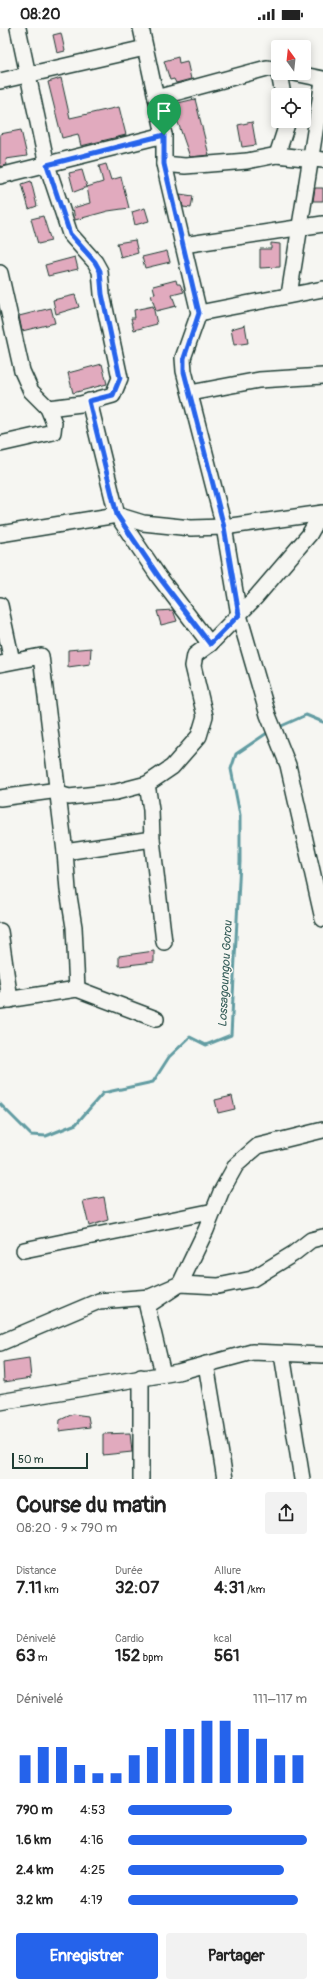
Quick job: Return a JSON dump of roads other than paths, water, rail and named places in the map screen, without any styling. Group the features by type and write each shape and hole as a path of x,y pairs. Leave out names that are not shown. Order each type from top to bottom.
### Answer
{"street":[{"path":"18,28 47,165 70,234 95,262 100,271 102,294 120,378 113,395 48,408"},
{"path":"141,28 164,135 164,164 199,313 184,358 184,372 224,527 239,615 268,715 286,758 316,858 323,919"},
{"path":"0,80 145,48"},
{"path":"156,98 267,68 271,69"},
{"path":"289,295 300,227 316,159 323,80 311,77"},
{"path":"277,155 286,128"},
{"path":"0,176 164,135"},
{"path":"164,164 185,166 239,161 277,155 316,159"},
{"path":"183,245 323,224"},
{"path":"0,273 22,371 31,391 48,408 54,423 53,432 0,444"},
{"path":"199,313 323,289"},
{"path":"190,393 259,380 323,376"},
{"path":"89,401 117,515 151,567 210,644"},
{"path":"0,534 117,515 143,523 191,528 224,527 322,514"},
{"path":"0,798 51,791 58,792 68,797 80,797 116,792 147,784 172,768 199,736 205,716 193,666 195,655 210,644 239,615 309,536 322,514"},
{"path":"0,605 6,662 41,656 65,852 68,890 74,928 77,989"},
{"path":"147,784 164,942"},
{"path":"65,852 152,839"},
{"path":"0,931 5,1000 77,989 156,1019"},
{"path":"163,1374 147,1306 180,1284 214,1211 221,1192 236,1165 258,1146 323,1130"},
{"path":"24,1250 214,1211"},
{"path":"0,1343 99,1301 150,1297 180,1284 218,1286 252,1279 292,1254 311,1240 323,1237"},
{"path":"0,1402 163,1374 252,1352 323,1355"},
{"path":"282,1354 302,1479"},
{"path":"206,1364 226,1479"},
{"path":"141,1377 141,1479"}],"waterway":[{"name":"Lossagoungou Gorou","path":"277,728 306,715 323,722"},
{"name":"Lossagoungou Gorou","path":"0,1104 31,1135 46,1136 76,1124 103,1093 153,1082 169,1057 190,1037 206,1045 231,1035 240,862 240,815 231,769 236,754 270,731"}]}
